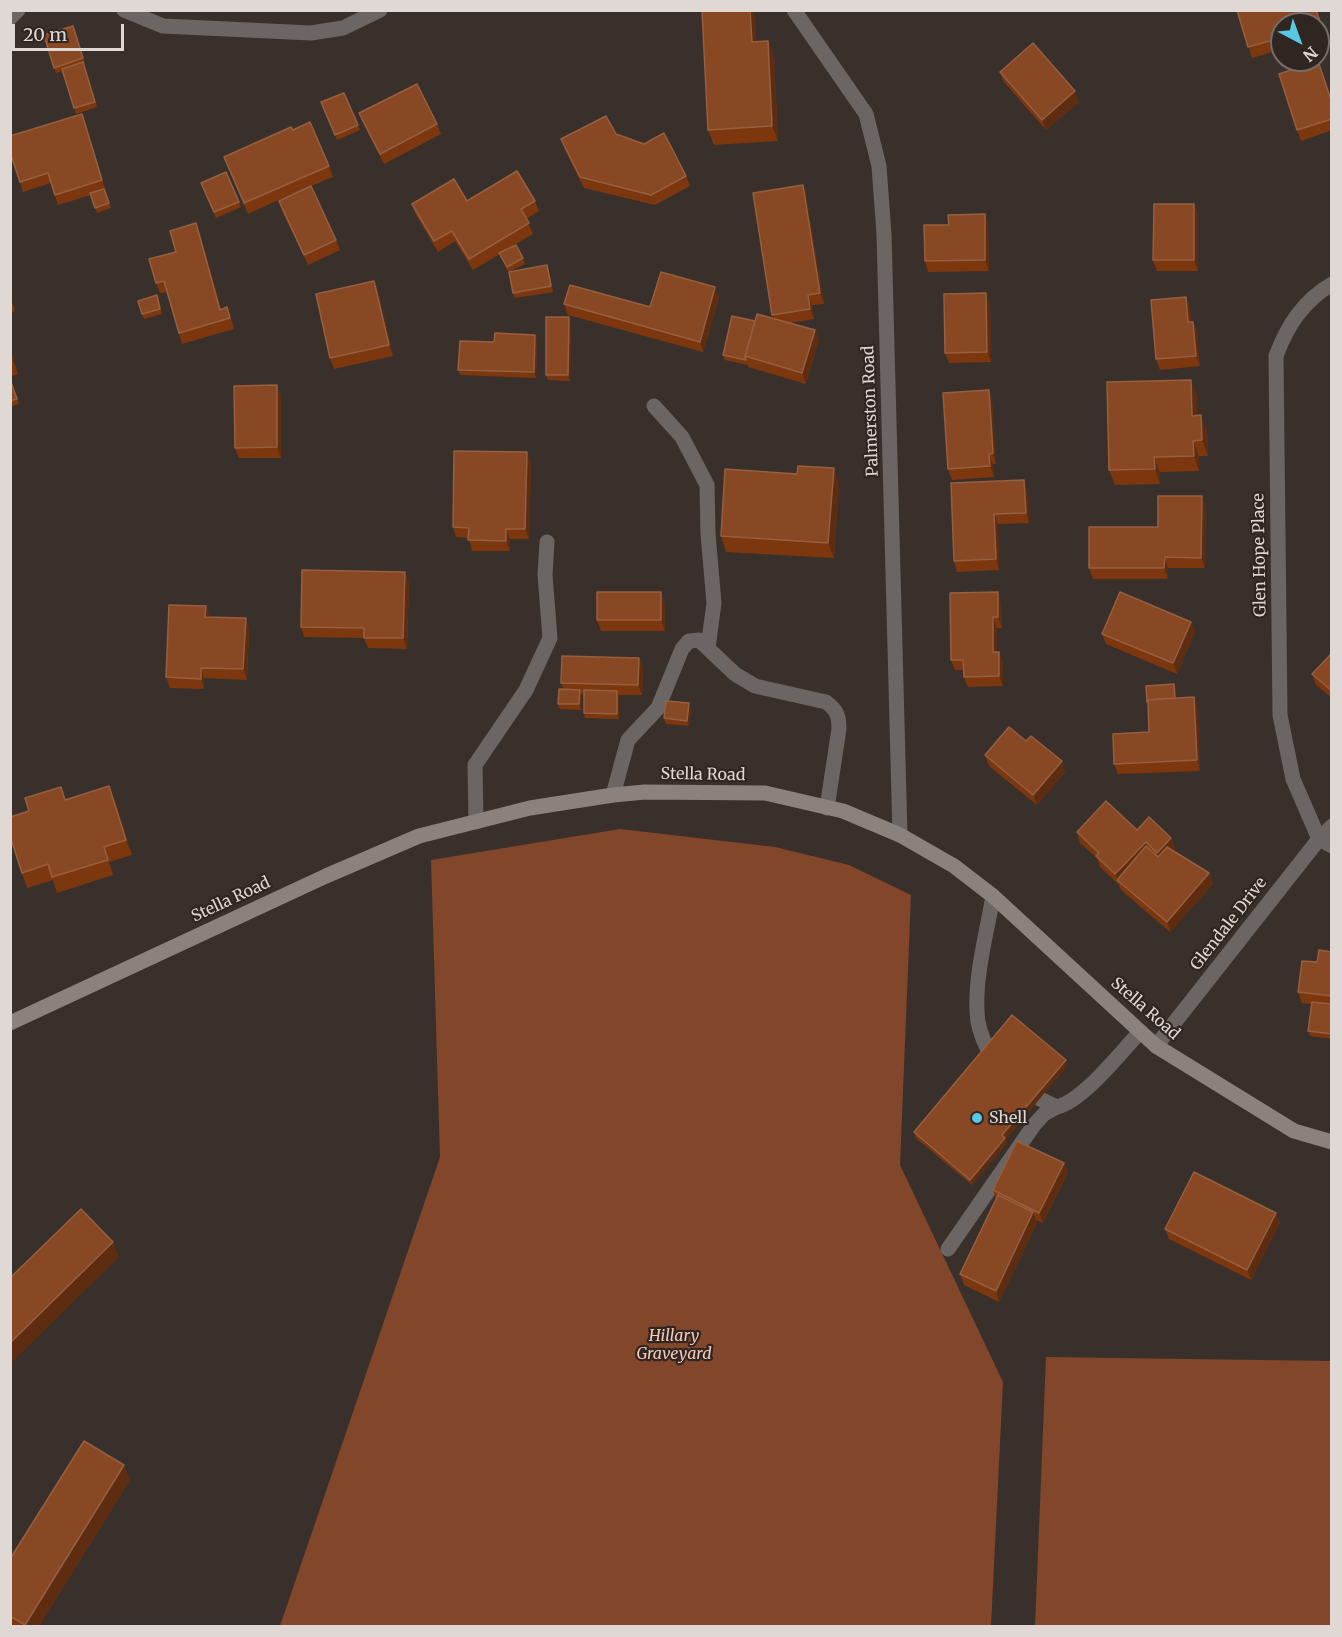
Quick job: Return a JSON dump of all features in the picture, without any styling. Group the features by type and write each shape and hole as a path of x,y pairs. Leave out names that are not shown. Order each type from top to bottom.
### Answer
{"main road":[{"name":"Stella Road","path":"10,1023 326,876 419,836 530,808 613,795 645,792 765,794 843,811 900,835 954,866 993,896 1156,1046 1294,1131 1332,1142"}],"street":[{"path":"10,18 18,10"},
{"path":"124,10 163,26 311,33 343,28 380,10"},
{"name":"Palmerston Road","path":"794,10 866,114 879,166 884,234 900,835"},
{"name":"Glen Hope Place","path":"1325,842 1293,779 1280,715 1276,356 1286,331 1302,309 1332,284"},
{"path":"654,406 682,437 707,485 708,534 714,603 708,648"},
{"path":"476,822 475,765 526,690 550,638 545,575 547,542"},
{"path":"613,795 628,740 658,708 682,649 689,641 699,640 735,674 755,686 826,702 834,708 838,716 838,729 827,808"},
{"name":"Glendale Drive","path":"1156,1046 1325,842 1332,826"},
{"path":"988,1050 981,1034 976,1010 993,896"},
{"path":"948,1249 1034,1125 1044,1114 1068,1104 1083,1092 1140,1032"},
{"path":"1040,1099 1057,1107"}],"green space":[{"name":"Hillary Graveyard","path":"620,829 775,847 849,865 911,895 900,1165 1003,1382 991,1626 280,1626 440,1157 431,860"},
{"path":"1046,1357 1331,1361 1331,1626 1035,1626"}],"building":[{"path":"702,10 750,10 752,42 768,41 772,126 708,130"},
{"path":"1237,10 1316,10 1317,12 1270,12 1270,41 1248,47"},
{"path":"73,26 83,58 54,68 44,35"},
{"path":"1033,43 1075,91 1042,120 1000,72"},
{"path":"83,62 95,102 74,108 62,69"},
{"path":"1322,72 1332,103 1332,119 1297,130 1279,74"},
{"path":"417,84 437,124 380,154 359,113"},
{"path":"344,93 358,125 335,135 321,102"},
{"path":"82,114 102,180 55,195 48,173 20,182 10,152 10,136"},
{"path":"606,116 616,134 644,144 664,133 686,176 651,195 580,177 561,139"},
{"path":"310,122 329,166 244,203 224,157 291,127 293,130"},
{"path":"517,171 535,201 521,209 529,223 469,259 452,231 434,241 412,204 454,179 467,201"},
{"path":"226,172 239,202 214,212 201,183"},
{"path":"803,185 820,293 808,295 810,309 772,315 753,193"},
{"path":"311,186 336,240 304,255 279,201"},
{"path":"104,189 109,203 95,208 90,193"},
{"path":"1154,204 1194,204 1194,260 1153,260"},
{"path":"985,214 985,260 925,261 924,225 949,225 948,215"},
{"path":"196,223 220,310 227,307 230,318 179,333 164,281 156,283 149,259 176,252 170,231"},
{"path":"516,245 523,258 507,267 499,253"},
{"path":"547,265 551,286 513,293 509,272"},
{"path":"661,272 715,287 700,342 564,304 570,285 650,307"},
{"path":"374,281 389,345 330,358 316,294"},
{"path":"986,293 987,352 945,353 944,294"},
{"path":"157,295 160,309 142,314 138,301"},
{"path":"1186,297 1188,322 1193,322 1196,356 1156,359 1151,300"},
{"path":"757,314 815,330 802,373 745,356"},
{"path":"732,316 755,321 745,356 746,360 723,355"},
{"path":"546,317 569,317 568,375 546,375"},
{"path":"495,333 535,335 534,372 458,370 460,341 494,342"},
{"path":"1191,380 1192,416 1201,415 1202,440 1193,441 1194,456 1154,457 1155,469 1109,470 1107,382"},
{"path":"10,383 17,399 10,401"},
{"path":"277,385 277,447 235,448 234,386"},
{"path":"989,390 993,453 989,454 990,466 948,469 943,393"},
{"path":"454,451 527,452 525,529 506,529 506,541 468,540 469,528 453,527"},
{"path":"798,466 834,468 828,543 721,536 725,469 797,474"},
{"path":"1024,480 1026,513 994,514 996,559 954,561 951,483"},
{"path":"1158,496 1202,496 1201,558 1165,557 1164,568 1089,568 1089,527 1158,527"},
{"path":"302,570 405,572 403,638 364,638 364,628 301,627"},
{"path":"597,592 661,592 661,620 597,620"},
{"path":"998,592 998,617 993,617 993,652 999,652 999,676 964,677 963,660 951,660 950,593"},
{"path":"1120,592 1191,622 1173,663 1102,634"},
{"path":"169,605 206,606 205,617 246,618 243,669 201,668 201,679 166,677"},
{"path":"1332,653 1332,691 1312,674"},
{"path":"562,656 639,658 638,685 561,683"},
{"path":"1174,684 1175,698 1148,700 1147,702 1146,686"},
{"path":"559,689 580,690 579,704 558,704"},
{"path":"584,690 617,691 617,714 584,713"},
{"path":"1194,697 1197,760 1114,764 1113,734 1149,732 1148,700"},
{"path":"666,701 689,703 687,721 664,718"},
{"path":"1009,727 1026,741 1031,736 1062,761 1033,795 985,755"},
{"path":"109,786 126,840 104,847 108,860 52,877 48,864 22,873 10,836 10,817 29,811 25,798 61,787 65,800"},
{"path":"1106,801 1137,830 1149,817 1171,838 1157,853 1146,842 1115,874 1096,856 1099,853 1077,832"},
{"path":"1146,846 1158,857 1167,847 1209,873 1167,922 1117,880"},
{"path":"1319,950 1332,952 1332,996 1298,992 1302,961 1317,962"},
{"path":"1312,1002 1332,1004 1332,1034 1308,1031"},
{"name":"Shell","path":"1012,1015 1066,1060 1002,1135 1005,1138 970,1180 914,1132"},
{"path":"1017,1141 1064,1163 1039,1213 993,1190"},
{"path":"1194,1172 1276,1213 1247,1270 1165,1229"},
{"path":"998,1195 1033,1212 996,1291 960,1274"},
{"path":"81,1209 113,1242 10,1343 10,1278"},
{"path":"84,1441 124,1465 25,1625 10,1616 10,1559"}],"place":[{"name":"Shell","path":"977,1118"}]}
